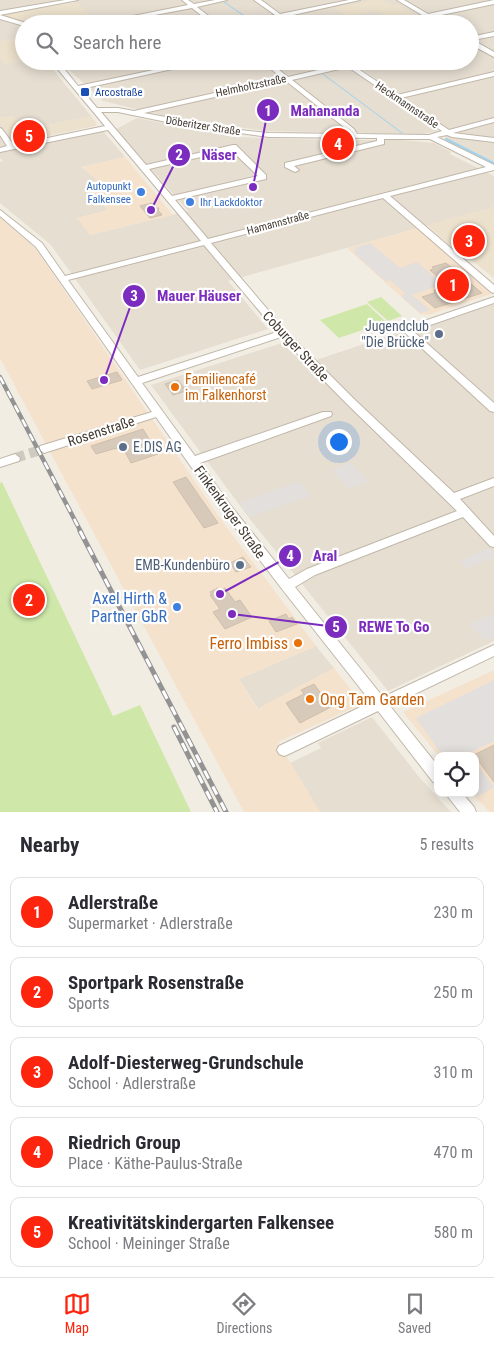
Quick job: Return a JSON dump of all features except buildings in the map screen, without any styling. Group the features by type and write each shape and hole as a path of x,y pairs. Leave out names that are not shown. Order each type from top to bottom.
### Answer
{"street":[{"path":"0,15 75,0"},
{"path":"186,0 204,15"},
{"path":"144,15 224,0"},
{"path":"257,0 279,15"},
{"path":"285,15 357,0"},
{"path":"400,0 424,15"},
{"path":"431,15 494,2"},
{"path":"0,15 15,21"},
{"path":"479,38 494,34"},
{"path":"479,46 494,55"},
{"path":"62,70 96,110"},
{"path":"77,88 163,70"},
{"path":"275,70 352,130 354,137"},
{"name":"Helmholtzstraße","path":"135,114 140,111 320,70"},
{"name":"Heckmannstraße","path":"357,70 452,135 494,140"},
{"path":"395,97 494,74"},
{"name":"Döberitzer Straße","path":"96,110 113,109 181,123 252,134 354,137 432,137 446,131 494,120"},
{"name":"Coburger Straße","path":"96,110 108,128 282,333 357,408 452,498 494,543"},
{"path":"0,150 108,128"},
{"path":"0,130 12,148"},
{"path":"294,170 288,165 381,142 380,137"},
{"path":"432,137 493,168"},
{"path":"143,168 233,147 263,177 170,199"},
{"name":"Hamannstraße","path":"63,279 493,168"},
{"path":"384,195 494,290"},
{"name":"Finkenkruger Straße","path":"0,212 39,245 193,461 286,586 434,772"},
{"path":"494,300 407,330 494,409"},
{"path":"137,381 282,333"},
{"name":"Rosenstraße","path":"44,449 159,413"},
{"name":"Finkenkruger Straße","path":"193,461 328,414"},
{"path":"0,463 15,458"},
{"path":"452,498 494,482"},
{"path":"286,586 328,565 465,512"},
{"path":"284,750 494,650"},
{"path":"456,797 469,812"}],"shaded area":[{"path":"0,0 64,0 0,11"},
{"path":"73,0 253,0 274,15 89,15"},
{"path":"262,0 494,0 494,162 445,139 446,128 363,70 479,70 479,15 283,15"},
{"path":"382,0 393,5 397,4 416,15 383,15 376,11 345,15 334,8"},
{"path":"76,2 89,15 15,15 15,19 5,16 7,14"},
{"path":"0,20 15,24 15,39 0,42"},
{"path":"15,39 15,62 5,64 0,58 0,42"},
{"path":"0,58 5,64 15,62 15,70 53,70 91,116 30,129 12,116 0,118"},
{"path":"69,70 353,70 438,131 422,134 265,131 165,116 103,101"},
{"path":"12,116 30,129 91,116 97,124 15,143 0,122 0,118"},
{"path":"137,118 234,137 403,140 434,143 451,152 450,154 494,176 494,207 228,281 268,329 140,370 51,245 0,203 0,162 3,161 0,158 0,122 19,149 103,131 125,157 81,167 99,181 86,184 108,210 78,218 90,235 188,211 116,129"},
{"path":"125,157 173,215 90,235 77,218 108,210 86,184 98,181 81,167"},
{"path":"494,207 494,278 466,256 462,256 427,225"},
{"path":"0,217 36,249 222,521 316,646 239,679 257,709 334,668 362,704 278,742 320,812 244,812 64,478 0,358"},
{"path":"418,228 494,293 428,315 420,314 347,248"},
{"path":"370,243 400,268 417,262 437,279 435,287 412,295 430,310 420,313 401,296 406,294 390,280 385,281 353,252 356,250 354,248"},
{"path":"494,304 494,641 388,691 249,518 151,385 282,343 304,364 394,334 420,329"},
{"path":"351,462 368,482 348,489 332,470"},
{"path":"299,481 311,496 249,517 239,503"},
{"path":"489,548 494,553 494,557 467,569 460,561"},
{"path":"491,614 494,617 494,637 485,641 470,624"},
{"path":"316,646 334,668 258,709 239,679"},
{"path":"494,670 494,812 490,812 475,797 479,797 479,752 436,752 403,712"},
{"path":"494,680 494,741 471,752 440,752 416,718"},
{"path":"372,717 434,793 434,797 437,797 451,812 320,812 290,763 321,748 318,743"},
{"path":"479,767 494,787 479,796"}],"green space":[{"path":"381,297 402,316 388,321 367,302"},
{"path":"367,304 386,322 339,338 320,320"},
{"path":"2,482 113,716 140,705 191,812 0,812 0,483"}],"waterway":[{"path":"224,2 243,15"},
{"path":"323,74 402,133"},
{"path":"446,139 494,163"}],"tunnel":[{"path":"15,458 44,449"}],"railway":[{"path":"0,377 81,532"},
{"path":"80,531 226,812"},
{"path":"174,727 217,812"}],"place":[{"name":"Arcostraße","path":"85,92"},
{"name":"Kreativitätskindergarten Falkensee","path":"29,136"},
{"name":"Riedrich Group","path":"338,144"},
{"name":"Mahananda","path":"253,187"},
{"name":"Autopunkt Falkensee","path":"141,192"},
{"name":"Ihr Lackdoktor","path":"190,202"},
{"name":"Näser","path":"151,210"},
{"name":"Adolf-Diesterweg-Grundschule","path":"469,241"},
{"name":"Adlerstraße","path":"453,285"},
{"name":"Jugendclub \"Die Brücke\"","path":"439,334"},
{"name":"Mauer Häuser","path":"104,380"},
{"name":"Familiencafé im Falkenhorst","path":"175,387"},
{"name":"E.DIS AG","path":"123,447"},
{"name":"EMB-Kundenbüro","path":"240,565"},
{"name":"Aral","path":"220,594"},
{"name":"Sportpark Rosenstraße","path":"29,600"},
{"name":"Axel Hirth & Partner GbR","path":"177,607"},
{"name":"REWE To Go","path":"232,614"},
{"name":"Ferro Imbiss","path":"298,643"},
{"name":"Ong Tam Garden","path":"310,699"}]}
